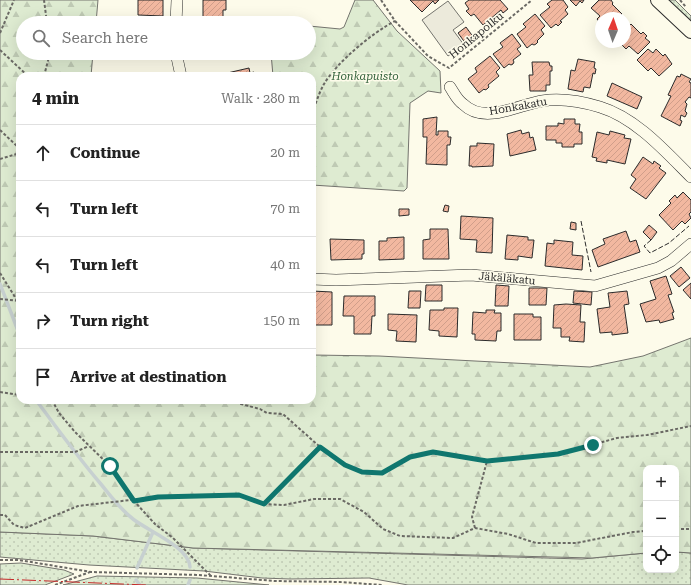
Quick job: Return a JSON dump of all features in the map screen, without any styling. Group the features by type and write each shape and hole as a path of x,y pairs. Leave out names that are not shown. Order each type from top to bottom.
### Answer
{"street":[{"path":"176,16 177,0"},
{"path":"658,0 691,31"},
{"path":"178,60 180,72"},
{"name":"Honkakatu","path":"450,87 465,106 485,113 504,111 548,100 561,100 600,107 622,117 650,137 691,177"},
{"name":"Jäkäläkatu","path":"316,280 471,275 595,286 658,268 671,261 691,244"}],"path":[{"path":"0,32 14,0"},
{"path":"44,0 46,16"},
{"path":"316,105 329,77 358,47 375,33 395,21 381,0"},
{"name":"Honkapolku","path":"395,21 428,56 449,68 532,0"},
{"path":"0,50 24,72"},
{"path":"45,72 48,60"},
{"path":"0,130 16,145"},
{"path":"0,160 16,154"},
{"path":"0,273 16,297"},
{"path":"0,299 16,301"},
{"path":"0,392 16,394"},
{"path":"54,404 59,414 110,466 134,501 155,524 173,538 211,576"},
{"path":"241,404 267,412 283,414 320,447 345,465 362,472 382,473 410,457 433,452 487,461 558,454 617,438 647,435 691,426"},
{"path":"0,452 75,452 89,446"},
{"path":"264,504 320,447"},
{"path":"475,528 472,517 487,461"},
{"path":"0,515 5,515 14,525 25,528 78,506 134,501 158,497 239,495 264,504 284,505 314,499 340,499 364,512 383,529 400,536 453,538 475,528 508,534 536,543 576,543 643,531"},
{"path":"679,529 691,529"},
{"path":"0,560 19,560 91,572 211,576 275,581 340,582 382,585"},
{"path":"55,585 91,572"}],"green space":[{"path":"0,0 98,0 97,16 16,16 16,60 92,60 91,72 16,72 16,404 316,404 316,355 379,356 590,367 643,356 691,338 691,553 679,552 679,465 643,465 643,553 592,558 193,548 93,536 0,532"},
{"name":"Honkapuisto","path":"355,0 373,0 397,31 440,71 441,93 428,91 410,103 407,188 404,191 316,185 316,72 273,72 272,60 316,60 316,27 340,29 344,27"},
{"path":"667,0 675,0 691,16 691,23"},
{"path":"0,532 93,536 193,548 582,559 643,553 643,573 679,573 679,552 691,553 691,585 408,585 369,578 262,578 204,571 89,565 0,557"},
{"path":"21,563 64,570 74,574 45,585 0,585 0,564"},
{"path":"97,576 197,578 269,585 63,585"}],"shaded area":[{"path":"448,1 464,22 453,30 464,45 448,56 422,20"}],"building":[{"path":"138,0 163,0 163,16 138,15"},
{"path":"203,0 226,0 226,10 223,10 223,16 203,16"},
{"path":"410,0 439,0 435,4 433,1 422,12"},
{"path":"469,0 500,0 508,9 503,13 501,10 483,25 474,14 471,16 466,11 469,9 465,3"},
{"path":"552,0 563,0 568,7 565,10 568,14 560,21 562,22 558,26 556,24 551,28 540,15 550,7 547,4"},
{"path":"570,0 584,0 582,3 580,1 576,6"},
{"path":"599,0 611,0 613,3 612,4 620,12 596,12 591,8"},
{"path":"535,14 545,26 541,30 544,34 536,44 532,44 527,48 517,34 526,27 523,24"},
{"path":"631,24 641,34 643,32 647,36 645,38 650,42 638,54 631,48"},
{"path":"466,27 474,38 466,44 458,33"},
{"path":"512,34 521,46 517,49 521,54 513,60 513,64 509,64 504,68 493,54 503,47 500,43"},
{"path":"648,49 653,53 656,49 663,56 665,54 672,64 659,76 651,68 648,71 637,60"},
{"path":"490,56 500,68 496,72 499,76 488,85 489,87 487,89 484,89 479,93 468,79 477,72 475,68"},
{"path":"578,59 595,62 594,68 596,69 595,74 593,73 590,88 584,87 583,92 568,89 571,70 575,71"},
{"path":"532,62 549,62 550,66 552,66 552,71 550,71 550,85 546,85 546,91 530,91 529,75 533,75"},
{"path":"249,68 250,72 232,72"},
{"path":"681,74 691,79 689,82 691,83 691,98 689,97 685,102 687,104 685,111 687,113 685,117 681,115 680,120 682,121 680,126 661,116 671,96 668,95 677,76 680,77"},
{"path":"612,83 642,97 637,109 607,96"},
{"path":"437,117 436,135 438,135 438,131 448,131 448,137 451,137 450,145 447,145 447,165 426,164 427,137 423,137 423,119"},
{"path":"564,119 575,119 575,124 580,124 579,132 582,132 582,144 574,144 574,147 562,147 562,143 556,143 556,140 546,140 546,126 558,126 558,123 564,124"},
{"path":"521,130 522,134 529,132 530,138 533,137 536,150 510,156 507,134"},
{"path":"610,131 625,135 624,138 631,139 625,164 607,160 607,163 596,161 597,158 592,157 597,132 609,135"},
{"path":"477,143 494,144 493,166 469,166 470,146 477,146"},
{"path":"643,157 653,164 654,161 661,166 659,168 666,173 646,199 630,188 636,179 631,175"},
{"path":"683,192 691,200 691,212 689,214 691,218 685,224 682,221 673,230 659,215 671,203 669,201 675,195 677,198"},
{"path":"445,205 449,206 448,212 443,211"},
{"path":"399,209 409,209 409,215 399,216"},
{"path":"461,216 493,218 492,253 476,252 477,240 460,239"},
{"path":"571,222 576,223 576,230 570,229"},
{"path":"649,225 657,232 651,240 643,232"},
{"path":"430,229 448,229 449,259 423,259 423,240 430,239"},
{"path":"626,231 630,242 636,240 640,252 598,267 592,250 605,244 603,239"},
{"path":"507,235 528,237 528,240 534,240 532,258 518,256 518,260 505,259"},
{"path":"404,237 404,259 379,260 379,241 387,241 387,238"},
{"path":"330,239 364,240 364,254 362,254 362,259 331,260"},
{"path":"554,240 573,242 572,255 583,256 582,270 545,266 547,243 554,244"},
{"path":"681,267 690,278 679,287 670,276"},
{"path":"666,276 672,294 668,295 674,312 672,313 674,319 660,323 659,320 646,322 640,304 656,299 650,281"},
{"path":"691,283 691,299 683,290"},
{"path":"426,285 442,285 442,301 425,301"},
{"path":"496,285 509,286 508,306 495,306"},
{"path":"529,288 547,288 546,305 529,305"},
{"path":"316,291 332,292 332,325 316,325"},
{"path":"409,291 421,291 420,308 408,308"},
{"path":"574,291 592,292 591,305 573,303"},
{"path":"627,291 629,304 624,305 628,333 612,335 612,332 600,333 597,309 610,307 608,293"},
{"path":"344,296 375,296 375,316 372,316 371,334 354,334 354,316 343,316"},
{"path":"554,305 581,305 580,322 585,322 584,342 569,341 570,337 561,337 561,328 553,328"},
{"path":"444,308 458,308 457,337 439,336 439,331 429,330 430,310 444,310"},
{"path":"486,310 495,310 494,313 501,313 501,331 497,331 496,341 475,340 475,334 472,334 473,312 486,313"},
{"path":"388,314 417,315 416,342 396,341 397,331 388,330"},
{"path":"514,314 533,314 533,317 541,317 541,340 514,340"}],"waterway":[{"path":"0,284 16,326"},
{"path":"39,404 83,463 119,506 133,519 175,546 183,553 188,560 190,567"},
{"path":"137,568 153,532"},
{"path":"136,580 140,585"},
{"path":"188,585 190,580"}],"fence":[{"path":"581,221 591,272"},
{"path":"651,240 644,246 650,253 669,243 689,226"}],"power":[{"path":"0,579 146,585"}],"route":[{"path":"110,466 134,501 158,497 204,495 223,497 239,495 264,504 311,458 320,447 345,465 362,472 382,473 410,457 433,452 487,461 558,454 593,445"}]}
